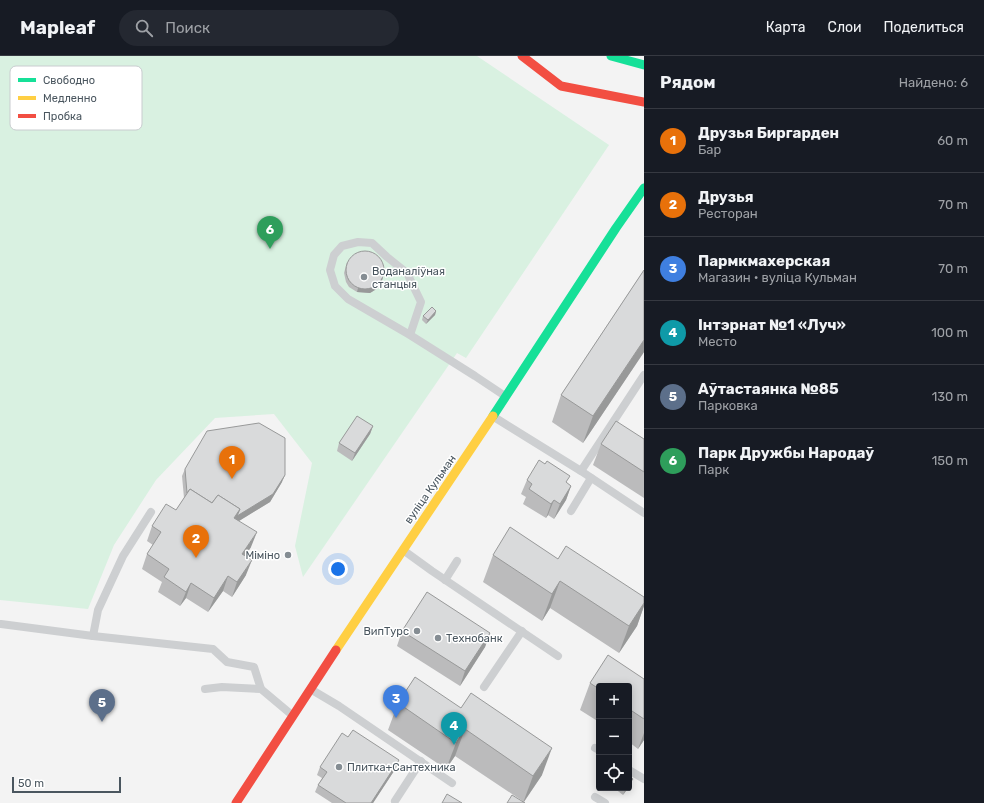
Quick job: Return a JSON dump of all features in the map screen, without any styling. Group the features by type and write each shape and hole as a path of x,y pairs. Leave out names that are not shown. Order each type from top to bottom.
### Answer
{"main road":[{"path":"522,56 561,86 644,102"},
{"path":"611,56 644,65"},
{"name":"вуліца Кульман","path":"236,803 310,688 403,549 448,485 616,228 644,188"}],"lane":[{"path":"410,335 421,302 407,273 386,257 372,243 358,242 342,246 334,255 330,270 335,286 348,299 410,335 506,397"},
{"path":"581,471 644,375"},
{"path":"493,416 581,471 644,513"},
{"path":"571,511 591,478"},
{"path":"93,636 98,610 123,556 151,512"},
{"path":"403,549 445,580 558,656"},
{"path":"445,580 457,561"},
{"path":"1,624 213,649 227,662 254,667 261,690"},
{"path":"484,687 522,631"},
{"path":"205,689 222,687 261,690 293,715"},
{"path":"310,688 452,783"},
{"path":"395,801 421,762"},
{"path":"632,772 644,779"},
{"path":"595,797 605,803"}],"green space":[{"path":"0,56 477,56 609,145 466,358 457,353 303,577 295,546 312,463 274,414 215,418 156,480 114,545 88,609 0,600"}],"building":[{"name":"Воданаліўная станцыя","path":"361,251 369,251 379,256 383,263 383,277 379,284 369,289 361,289 351,284 349,281 346,274 346,266 351,256 354,254"},
{"path":"644,270 644,340 593,416 561,395"},
{"path":"432,307 436,311 428,320 423,316"},
{"path":"357,416 373,426 355,453 339,443"},
{"path":"616,421 644,439 644,472 601,444"},
{"path":"259,423 285,438 285,475 273,494 237,516 240,509 218,495 212,503 190,489 187,493 185,469 207,431"},
{"path":"539,460 545,464 547,461 570,476 566,482 571,486 560,504 554,500 551,504 529,489 532,484 527,480"},
{"path":"190,489 212,503 218,495 240,509 234,518 257,532 242,554 252,560 237,582 228,576 214,598 191,583 186,592 164,577 169,569 147,554 161,532 152,526 166,504 176,510"},
{"path":"510,527 558,559 566,546 644,597 644,603 629,626 560,581 552,594 493,555"},
{"path":"427,592 490,633 465,671 402,631"},
{"path":"608,655 644,679 644,719 632,711 632,683 596,683 596,687 590,683"},
{"path":"415,677 461,708 471,693 552,748 533,776 465,729 456,743 398,703"},
{"path":"353,730 399,760 371,803 346,803 318,785 327,772 320,767 342,733 348,737"},
{"path":"447,794 462,803 442,803"},
{"path":"512,795 525,803 507,803"}],"traffic: fast":[{"path":"611,56 644,65"},
{"path":"493,416 616,228 644,188"}],"traffic: slow":[{"path":"336,650 493,416"}],"traffic: jam":[{"path":"522,56 561,86 644,102"},
{"path":"236,803 336,650"}],"place":[{"name":"Парк Дружбы Народаў","path":"270,249"},
{"name":"Воданаліўная станцыя","path":"364,277"},
{"name":"Друзья Биргарден","path":"232,479"},
{"name":"Міміно","path":"288,555"},
{"name":"Друзья","path":"196,558"},
{"name":"ВипТурс","path":"417,631"},
{"name":"Технобанк","path":"438,638"},
{"name":"Пармкмахерская","path":"396,718"},
{"name":"Аўтастаянка №85","path":"102,722"},
{"name":"Інтэрнат №1 «Луч»","path":"454,745"},
{"name":"Плитка+Сантехника","path":"339,767"}]}
